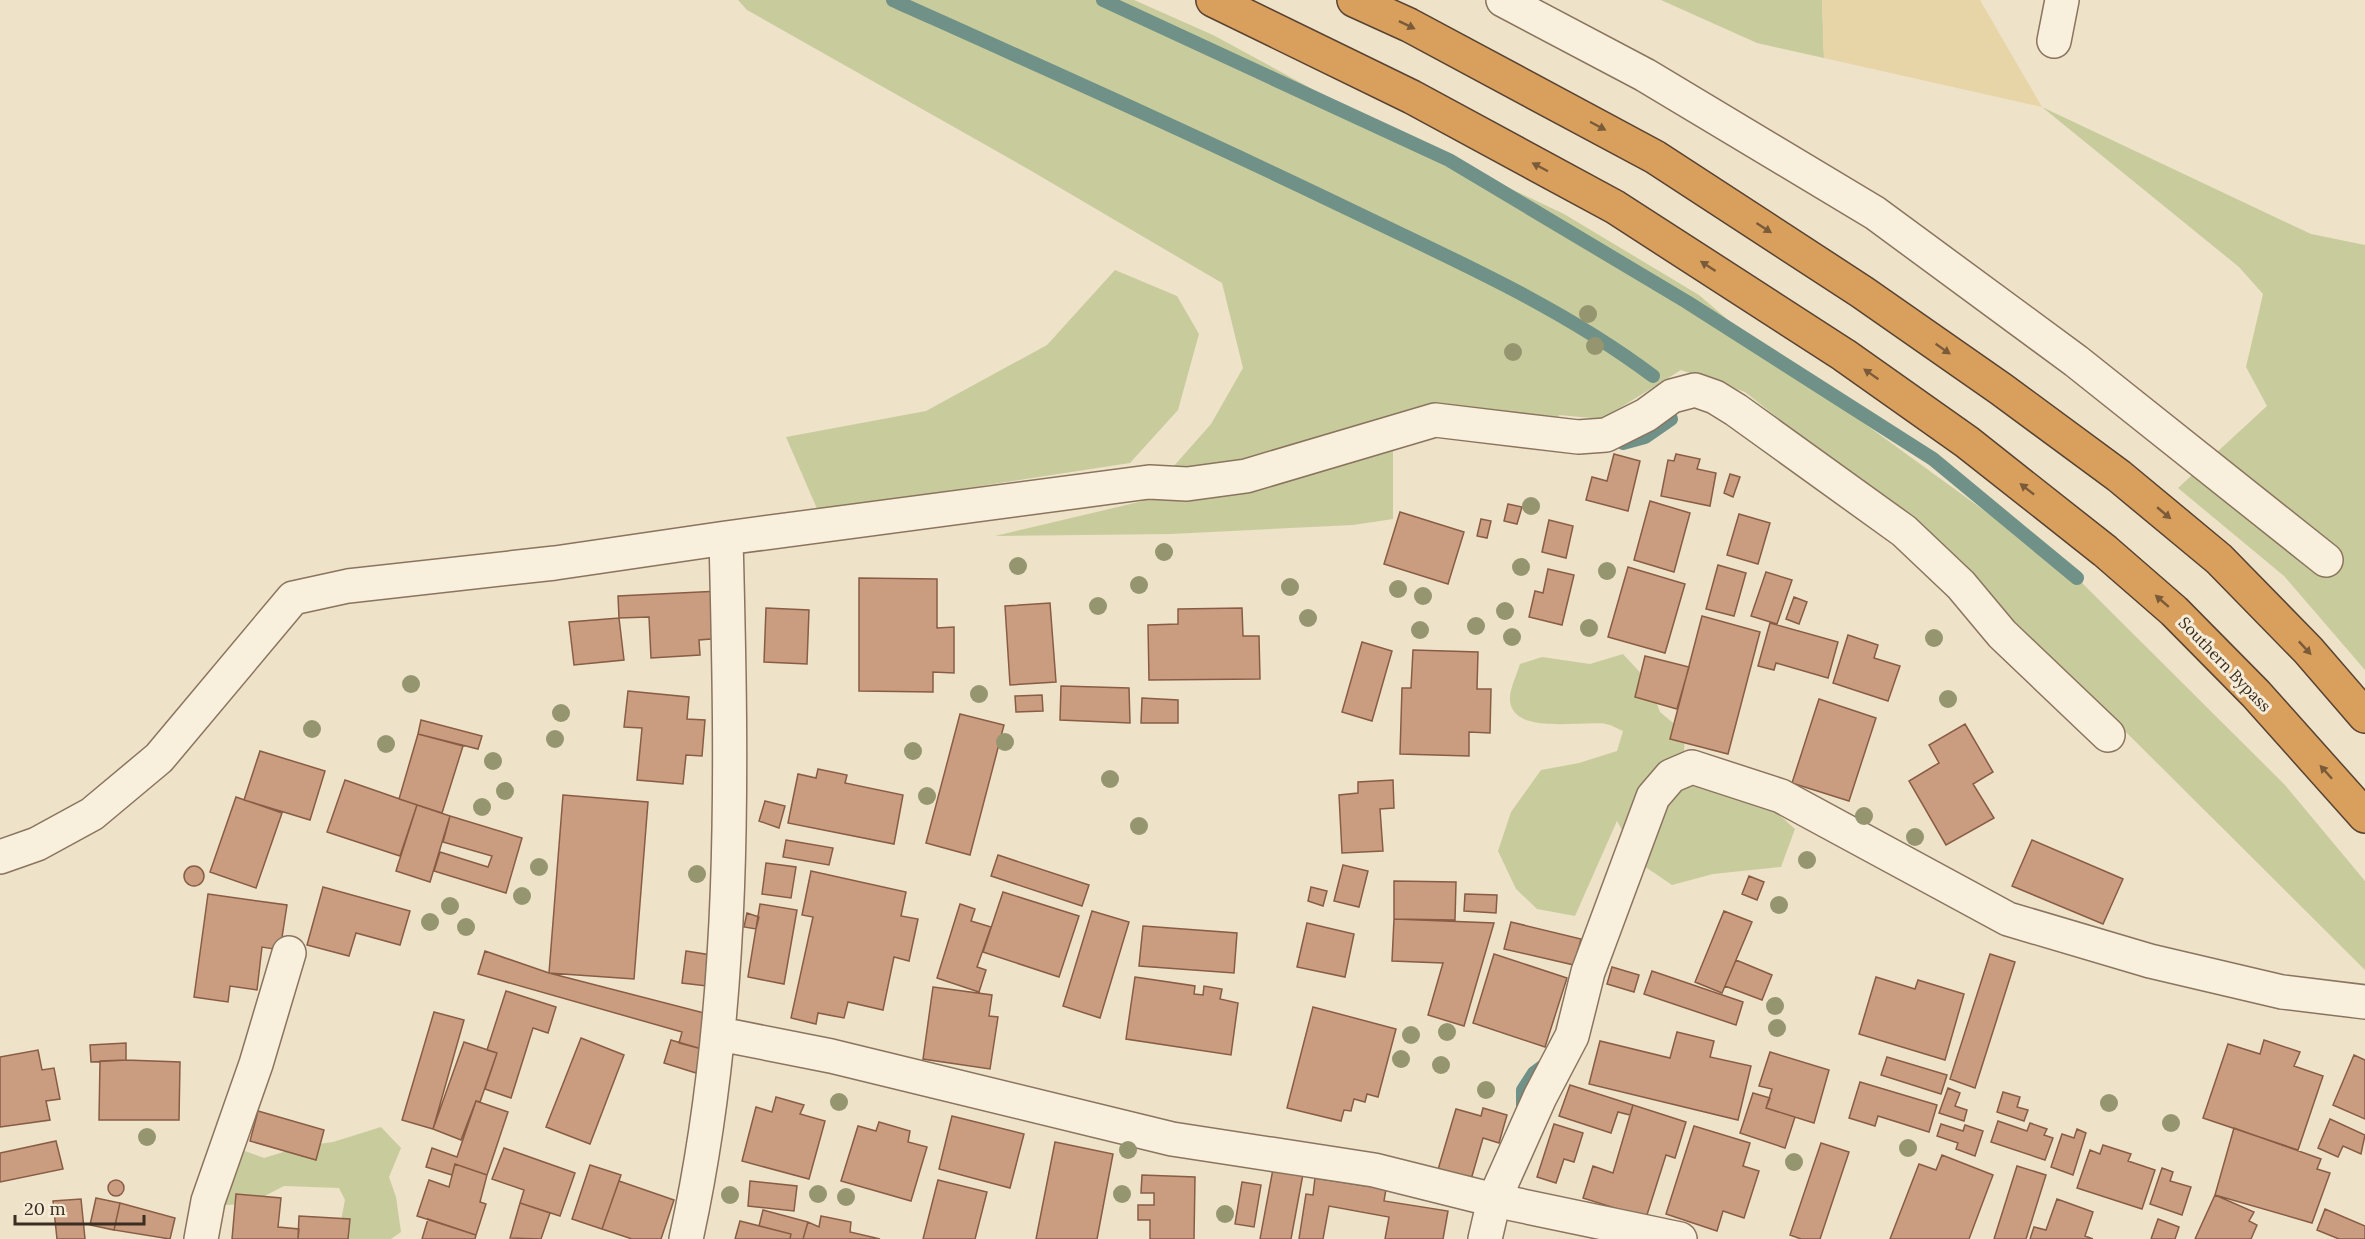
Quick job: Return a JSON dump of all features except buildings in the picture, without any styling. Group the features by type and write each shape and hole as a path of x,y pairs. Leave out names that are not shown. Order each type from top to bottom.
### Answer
{"highway":[{"name":"Southern Bypass","path":"1213,0 1412,97 1615,207 1844,355 1967,442 2074,525 2174,611 2256,694 2365,816"},
{"path":"1354,0 1409,25 1655,157 1862,292 2119,476 2219,559 2308,650 2365,716"}],"street":[{"path":"1503,0 1645,75 1875,213 2076,361 2326,560"},
{"path":"2054,41 2062,0"},
{"path":"0,857 37,844 92,814 159,758 293,598 348,586 555,563 1149,482 1187,484 1246,476 1434,420 1578,437 1605,435 1646,415 1672,396 1695,390 1715,397 1736,410 1904,531 1961,585 2002,634 2108,735"},
{"path":"686,1239 700,1178 720,1034 728,895 732,741 726,538"},
{"path":"1485,1239 1494,1200 1540,1097 1572,1036 1588,972 1653,797 1671,776 1692,767 1781,796 2008,919 2150,961 2282,992 2365,1002"},
{"path":"201,1239 208,1201 256,1064 289,953"},
{"path":"720,1034 831,1056 1172,1138 1374,1170 1494,1200 1680,1239"}],"green space":[{"path":"738,0 1134,0 1213,35 1393,133 1564,214 1699,295 1762,349 2077,578 2285,785 2365,881 2365,970 1939,546 1745,392 1681,370 1602,419 1559,415 1553,440 1451,430 1393,444 1393,519 1353,525 1171,534 995,536 1143,501 1211,424 1243,368 1222,283 1028,169 747,10"},
{"path":"1661,0 1822,0 1824,58 1757,43"},
{"path":"2042,107 2311,234 2365,245 2365,670 2284,576 2178,488 2267,406 2246,367 2263,294 2239,267"},
{"path":"1115,270 1177,296 1199,334 1178,410 1130,463 818,511 786,437 926,411 1047,345"},
{"path":"1623,654 1648,681 1660,712 1685,733 1684,751 1715,789 1765,802 1795,829 1781,867 1713,874 1672,885 1641,864 1617,821 1575,916 1537,909 1516,889 1498,851 1511,812 1541,770 1579,763 1617,751 1623,731 1606,724 1548,724 1532,722 1520,717 1512,709 1510,696 1513,684 1520,664 1542,657 1590,664"},
{"path":"381,1127 401,1148 389,1177 396,1197 401,1232 391,1239 343,1239 338,1236 345,1200 339,1188 284,1186 249,1204 224,1205 242,1150 264,1158 303,1146 333,1142"}],"sand":[{"path":"1822,0 1980,0 2042,107 1824,58"}],"waterway":[{"path":"893,0 1188,133 1475,270 1584,329 1653,376"},
{"path":"1103,0 1449,160 1687,302 1933,459 2077,578"},
{"path":"1623,443 1645,437 1671,419"},
{"path":"1523,1106 1523,1090 1534,1073 1546,1064"}]}
